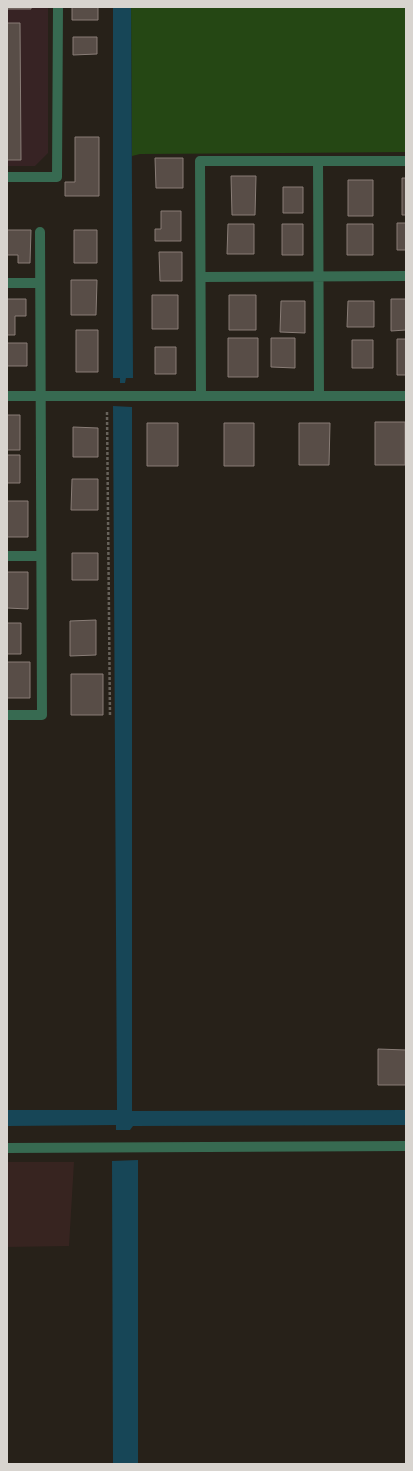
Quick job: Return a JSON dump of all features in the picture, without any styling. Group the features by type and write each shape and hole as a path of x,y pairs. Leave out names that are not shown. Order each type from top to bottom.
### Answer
{"street":[{"path":"7,177 57,177 58,7"},
{"path":"201,396 200,161 406,161"},
{"path":"318,161 319,396"},
{"path":"7,715 42,714 40,232"},
{"path":"201,277 406,276"},
{"path":"7,283 40,283"},
{"path":"7,396 406,396"},
{"path":"7,556 42,556"},
{"path":"7,1148 406,1146"}],"path":[{"path":"107,396 110,717"}],"shaded area":[{"path":"7,7 48,7 48,153 35,166 7,166"},
{"path":"7,1162 74,1162 69,1246 7,1247"}],"green space":[{"path":"131,7 406,7 406,152 140,154 132,156"}],"water":[{"path":"113,7 131,7 133,378 126,378 125,383 120,383 120,378 113,378"},
{"path":"113,406 132,407 132,1111 406,1110 406,1125 133,1126 130,1130 116,1130 116,1125 7,1126 7,1110 117,1110"},
{"path":"138,1160 138,1464 113,1464 112,1161"}],"building":[{"path":"7,7 31,7 31,9 7,9"},
{"path":"72,7 98,7 98,20 72,20"},
{"path":"7,23 20,23 21,160 7,160"},
{"path":"73,37 97,37 97,54 73,55"},
{"path":"75,137 99,137 99,196 65,196 65,182 75,182"},
{"path":"155,158 183,158 183,188 156,188"},
{"path":"231,176 256,176 255,215 232,215"},
{"path":"402,178 406,178 406,215 402,215"},
{"path":"348,180 373,180 373,216 348,216"},
{"path":"283,187 303,187 303,213 283,213"},
{"path":"161,211 181,211 181,241 155,241 155,229 161,229"},
{"path":"397,223 406,223 406,250 397,250"},
{"path":"228,224 254,224 254,254 227,254"},
{"path":"282,224 303,224 303,255 282,255"},
{"path":"347,224 373,224 373,255 347,255"},
{"path":"7,230 31,230 30,263 18,263 18,255 7,255"},
{"path":"74,230 97,230 97,263 74,263"},
{"path":"159,252 182,252 182,281 160,281"},
{"path":"71,280 97,280 96,315 71,315"},
{"path":"152,295 178,295 178,329 152,329"},
{"path":"229,295 256,295 256,330 229,330"},
{"path":"7,299 26,299 26,316 15,316 15,335 7,335"},
{"path":"391,299 406,299 406,330 391,331"},
{"path":"281,301 305,301 305,333 280,332"},
{"path":"348,301 374,301 374,327 347,327"},
{"path":"76,330 98,330 98,372 76,372"},
{"path":"228,338 258,338 258,377 228,377"},
{"path":"271,338 295,338 295,368 271,367"},
{"path":"397,339 406,339 406,375 397,375"},
{"path":"352,340 373,340 373,368 352,368"},
{"path":"7,343 27,343 27,366 7,366"},
{"path":"155,347 176,347 176,374 155,374"},
{"path":"7,415 20,415 20,450 7,450"},
{"path":"375,422 405,422 405,465 375,465"},
{"path":"147,423 178,423 178,466 147,466"},
{"path":"224,423 254,423 254,466 224,466"},
{"path":"299,423 330,423 329,465 299,465"},
{"path":"73,427 98,428 98,457 73,457"},
{"path":"7,455 20,455 20,483 7,483"},
{"path":"72,479 98,479 98,510 71,510"},
{"path":"7,501 28,501 28,537 7,537"},
{"path":"72,553 98,553 98,580 72,580"},
{"path":"7,572 28,572 28,609 7,608"},
{"path":"96,620 96,655 70,656 70,621"},
{"path":"7,623 21,623 21,654 7,654"},
{"path":"7,662 30,662 30,698 7,698"},
{"path":"71,674 103,674 103,715 71,715"},
{"path":"378,1049 406,1050 406,1085 378,1085"}]}
